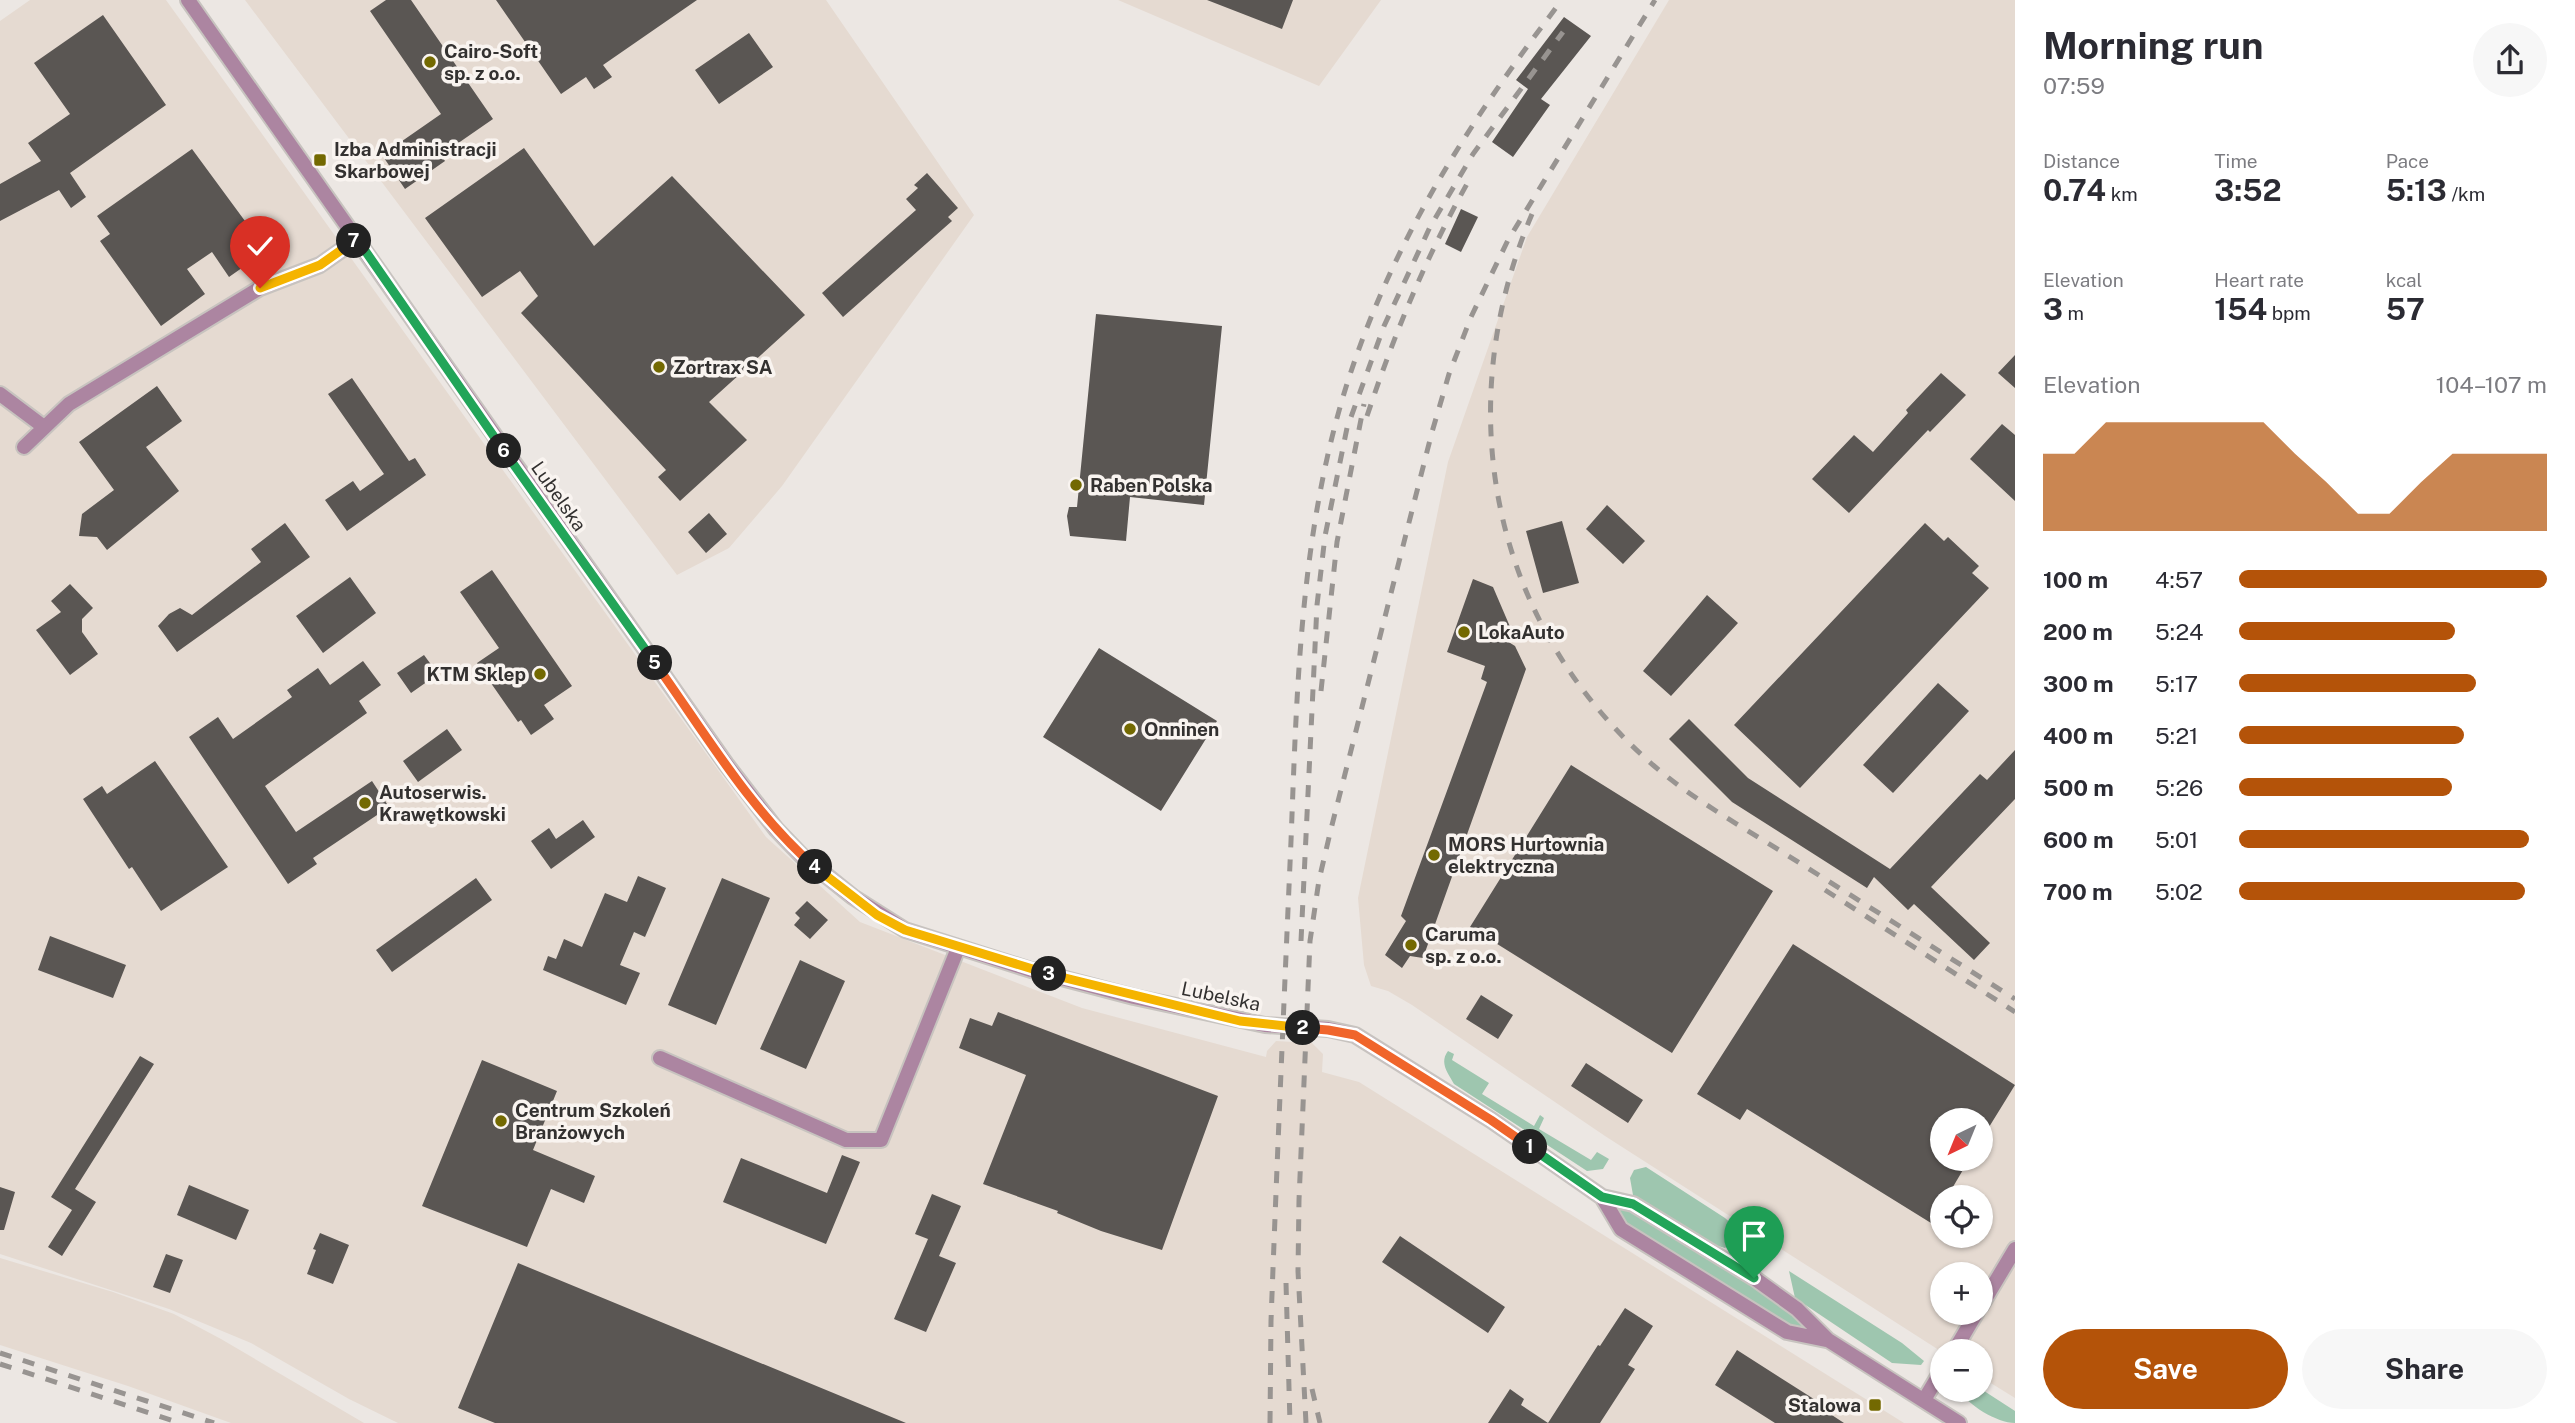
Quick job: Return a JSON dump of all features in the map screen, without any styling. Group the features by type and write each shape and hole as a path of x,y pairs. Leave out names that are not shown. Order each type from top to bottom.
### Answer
{"street":[{"name":"Lubelska","path":"188,0 726,764 776,829 827,877 877,915 905,930 958,948 1134,997 1240,1021 1355,1035 1491,1120 1602,1197 1633,1204 1754,1278 1797,1309 1828,1340 1959,1423"},
{"path":"24,447 69,404 260,288 320,265 357,239"},
{"path":"0,394 44,427"},
{"path":"660,1058 846,1140 881,1140 958,948"},
{"name":"Lubelska","path":"1602,1197 1622,1229 1787,1332 1828,1340"},
{"path":"1993,1286 2015,1250"},
{"path":"1924,1400 1930,1390"}],"shaded area":[{"path":"30,0 166,0 766,837 860,922 1082,1008 1266,1057 1267,1051 1276,1041 1312,1043 1323,1054 1322,1072 1359,1082 1904,1423 398,1423 349,1399 251,1343 169,1309 0,1254 0,21"},
{"path":"245,0 826,0 974,215 782,486 729,548 677,575"},
{"path":"1118,0 1381,0 1319,86"},
{"path":"1669,0 2015,0 2015,1398 1993,1384 1993,1339 1930,1339 1930,1344 1605,1136 1412,1005 1388,991 1371,986 1364,965 1358,898 1448,462 1527,237"},
{"path":"0,1258 113,1292 174,1314 364,1423 231,1423 128,1386 0,1345"}],"green space":[{"path":"1448,1051 1454,1054 1452,1060 1489,1083 1482,1094 1534,1126 1540,1115 1544,1118 1539,1129 1591,1160 1597,1152 1609,1159 1603,1169 1587,1171 1454,1084 1444,1064"},
{"path":"1646,1167 1725,1218 1736,1228 1734,1240 1725,1248 1704,1242 1633,1195 1630,1178 1634,1170"},
{"path":"1618,1209 1630,1211 1797,1314 1808,1330 1797,1331 1627,1225"},
{"path":"1789,1271 1902,1343 1924,1361 1921,1365 1892,1363 1795,1298"},
{"path":"1993,1397 2015,1411 2015,1423 2000,1420 1970,1402 1993,1402"}],"building":[{"name":"Cairo-Soft sp. z o.o.","path":"386,0 411,0 493,119 441,155 445,161 405,189 382,155 441,114 370,11"},
{"path":"496,0 697,0 603,65 612,77 594,89 586,77 561,94"},
{"path":"1207,0 1293,0 1282,29"},
{"path":"103,15 166,105 70,173 86,197 71,208 59,190 0,221 0,184 41,161 28,143 70,114 34,63"},
{"path":"1564,17 1591,36 1541,99 1550,105 1513,157 1492,142 1528,89 1516,80"},
{"path":"749,33 773,67 719,104 695,70"},
{"name":"Zortrax SA","path":"524,148 594,246 672,176 805,315 709,402 747,440 680,501 658,477 666,470 521,313 538,296 520,271 482,297 425,218"},
{"path":"192,149 256,236 248,241 259,256 229,277 212,252 187,269 205,294 161,326 100,241 110,234 97,216"},
{"path":"927,173 958,208 948,217 952,221 843,317 822,293 916,210 906,199 918,188 914,185"},
{"path":"1461,209 1478,217 1461,252 1445,244"},
{"path":"1096,314 1222,326 1204,505 1130,497 1126,541 1070,536 1067,516 1069,507 1077,507"},
{"path":"2015,355 2015,388 1998,373"},
{"path":"1941,373 1966,395 1930,432 1928,430 1849,513 1812,479 1854,435 1873,452 1908,413 1906,410"},
{"path":"352,378 409,461 415,458 426,475 347,531 325,500 353,481 360,491 384,474 328,394"},
{"path":"157,386 182,421 146,447 179,491 107,550 97,537 79,536 82,514 114,490 79,442"},
{"path":"2002,424 2015,435 2015,501 1970,459"},
{"path":"1607,505 1645,541 1623,564 1586,529"},
{"path":"709,513 727,534 706,553 688,532"},
{"path":"1562,521 1579,583 1543,593 1526,531"},
{"path":"285,523 310,557 177,652 158,626 169,614 180,608 192,615 261,562 251,549"},
{"path":"1925,523 1944,541 1948,537 1979,566 1972,573 1989,588 1800,788 1734,725"},
{"path":"492,570 572,686 544,705 554,719 531,735 521,720 518,722 477,663 499,648 460,592"},
{"path":"350,577 376,613 323,653 296,616"},
{"path":"1473,579 1493,587 1511,629 1507,641 1515,646 1526,669 1423,958 1410,956 1402,968 1385,955 1406,921 1401,916 1487,682 1481,679 1485,666 1447,652"},
{"path":"70,584 93,608 82,619 82,632 98,654 70,675 36,630 61,612 51,601"},
{"path":"1707,595 1738,623 1671,696 1643,671"},
{"name":"Onninen","path":"1099,648 1217,721 1161,811 1043,737"},
{"path":"424,655 438,674 411,693 397,673"},
{"path":"363,661 381,685 359,701 367,713 265,786 296,832 372,781 389,807 313,858 317,864 288,884 189,737 218,717 233,739 292,697 287,690 318,668 330,685"},
{"path":"1938,683 1969,711 1893,793 1863,765"},
{"path":"1689,719 1748,778 1890,869 1980,774 1987,780 2015,750 2015,799 1931,887 1990,943 1974,960 1914,904 1908,910 1874,877 1867,888 1732,802 1669,739"},
{"path":"447,729 462,750 418,782 403,761"},
{"path":"155,761 228,867 161,911 132,867 129,869 83,799 102,786 107,794"},
{"path":"1571,765 1773,891 1672,1053 1470,927"},
{"path":"583,820 595,837 551,869 531,841 549,828 556,839"},
{"path":"638,876 666,888 645,937 634,932 620,965 640,973 626,1005 543,970 548,956 556,959 564,939 582,947 605,893 627,902"},
{"path":"476,878 492,900 392,972 376,950"},
{"path":"722,878 770,898 716,1025 668,1005"},
{"path":"807,901 828,920 810,939 794,925 800,918 795,913"},
{"path":"50,936 126,965 113,998 38,970"},
{"path":"1793,944 2015,1085 1993,1121 1993,1108 1930,1108 1930,1171 1962,1171 1954,1185 1930,1185 1930,1222 1747,1109 1740,1120 1697,1094"},
{"path":"800,960 845,981 806,1069 760,1049"},
{"path":"1481,995 1513,1015 1498,1039 1466,1019"},
{"path":"998,1012 1218,1096 1162,1250 1101,1231 1057,1213 1058,1211 983,1184 1026,1075 959,1048 970,1018 992,1026"},
{"path":"140,1056 154,1064 75,1189 96,1202 62,1256 48,1247 72,1210 51,1197"},
{"name":"Centrum Szkoleń Branżowych","path":"482,1060 557,1091 533,1150 595,1176 584,1203 551,1189 527,1247 422,1206"},
{"path":"1586,1063 1643,1100 1628,1123 1571,1086"},
{"path":"842,1155 860,1162 826,1244 723,1202 741,1158 827,1193"},
{"path":"189,1185 249,1210 236,1240 177,1215"},
{"path":"0,1187 15,1192 4,1230 0,1230"},
{"path":"932,1194 961,1206 939,1256 956,1263 926,1332 894,1319 928,1239 915,1234"},
{"path":"320,1233 349,1245 333,1284 307,1274"},
{"path":"1400,1236 1505,1307 1488,1333 1382,1262"},
{"path":"166,1254 183,1260 170,1293 153,1287"},
{"path":"518,1263 906,1423 495,1423 458,1408"},
{"path":"1625,1308 1653,1326 1628,1365 1635,1369 1600,1423 1548,1423"},
{"path":"1737,1350 1817,1401 1815,1404 1844,1423 1775,1423 1715,1385"},
{"path":"1510,1389 1524,1399 1521,1405 1548,1423 1488,1423"}],"railway":[{"path":"1270,1423 1271,1321 1299,669 1310,555 1319,499 1346,387 1386,282 1410,232 1465,137 1562,0"},
{"path":"1306,1423 1298,1271 1299,1200 1310,941 1319,880 1331,829 1432,432 1449,374 1471,317 1508,240 1655,0"},
{"path":"1301,941 1317,605 1325,536 1347,428 1384,326 1430,227 1473,154 1563,32"},
{"path":"1367,416 1414,293 1441,233 1472,175"},
{"path":"1532,214 1507,286 1494,359 1491,432 1499,503 1519,573 1549,639 1591,700 1643,756 1677,784 2015,999"},
{"path":"1321,691 1337,542 1364,404"},
{"path":"1825,890 2015,1012"},
{"path":"1286,1283 1290,1423"},
{"path":"0,1353 214,1423"},
{"path":"0,1364 180,1423"},
{"path":"1312,1389 1320,1423"}],"place":[{"name":"Cairo-Soft sp. z o.o.","path":"430,62"},
{"name":"Izba Administracji Skarbowej","path":"320,160"},
{"name":"Zortrax SA","path":"659,367"},
{"name":"Raben Polska","path":"1076,485"},
{"name":"LokaAuto","path":"1464,632"},
{"name":"KTM Sklep","path":"540,674"},
{"name":"Onninen","path":"1130,729"},
{"name":"Autoserwis. Krawętkowski","path":"365,803"},
{"name":"MORS Hurtownia elektryczna","path":"1434,855"},
{"name":"Caruma sp. z o.o.","path":"1411,945"},
{"name":"Centrum Szkoleń Branżowych","path":"501,1121"},
{"name":"Stalowa","path":"1875,1405"}],"route":[{"path":"260,288 320,265 357,239 755,804 802,856 877,915 922,937 1134,997 1240,1021 1355,1035 1491,1120 1602,1197 1633,1204 1754,1278"}]}
